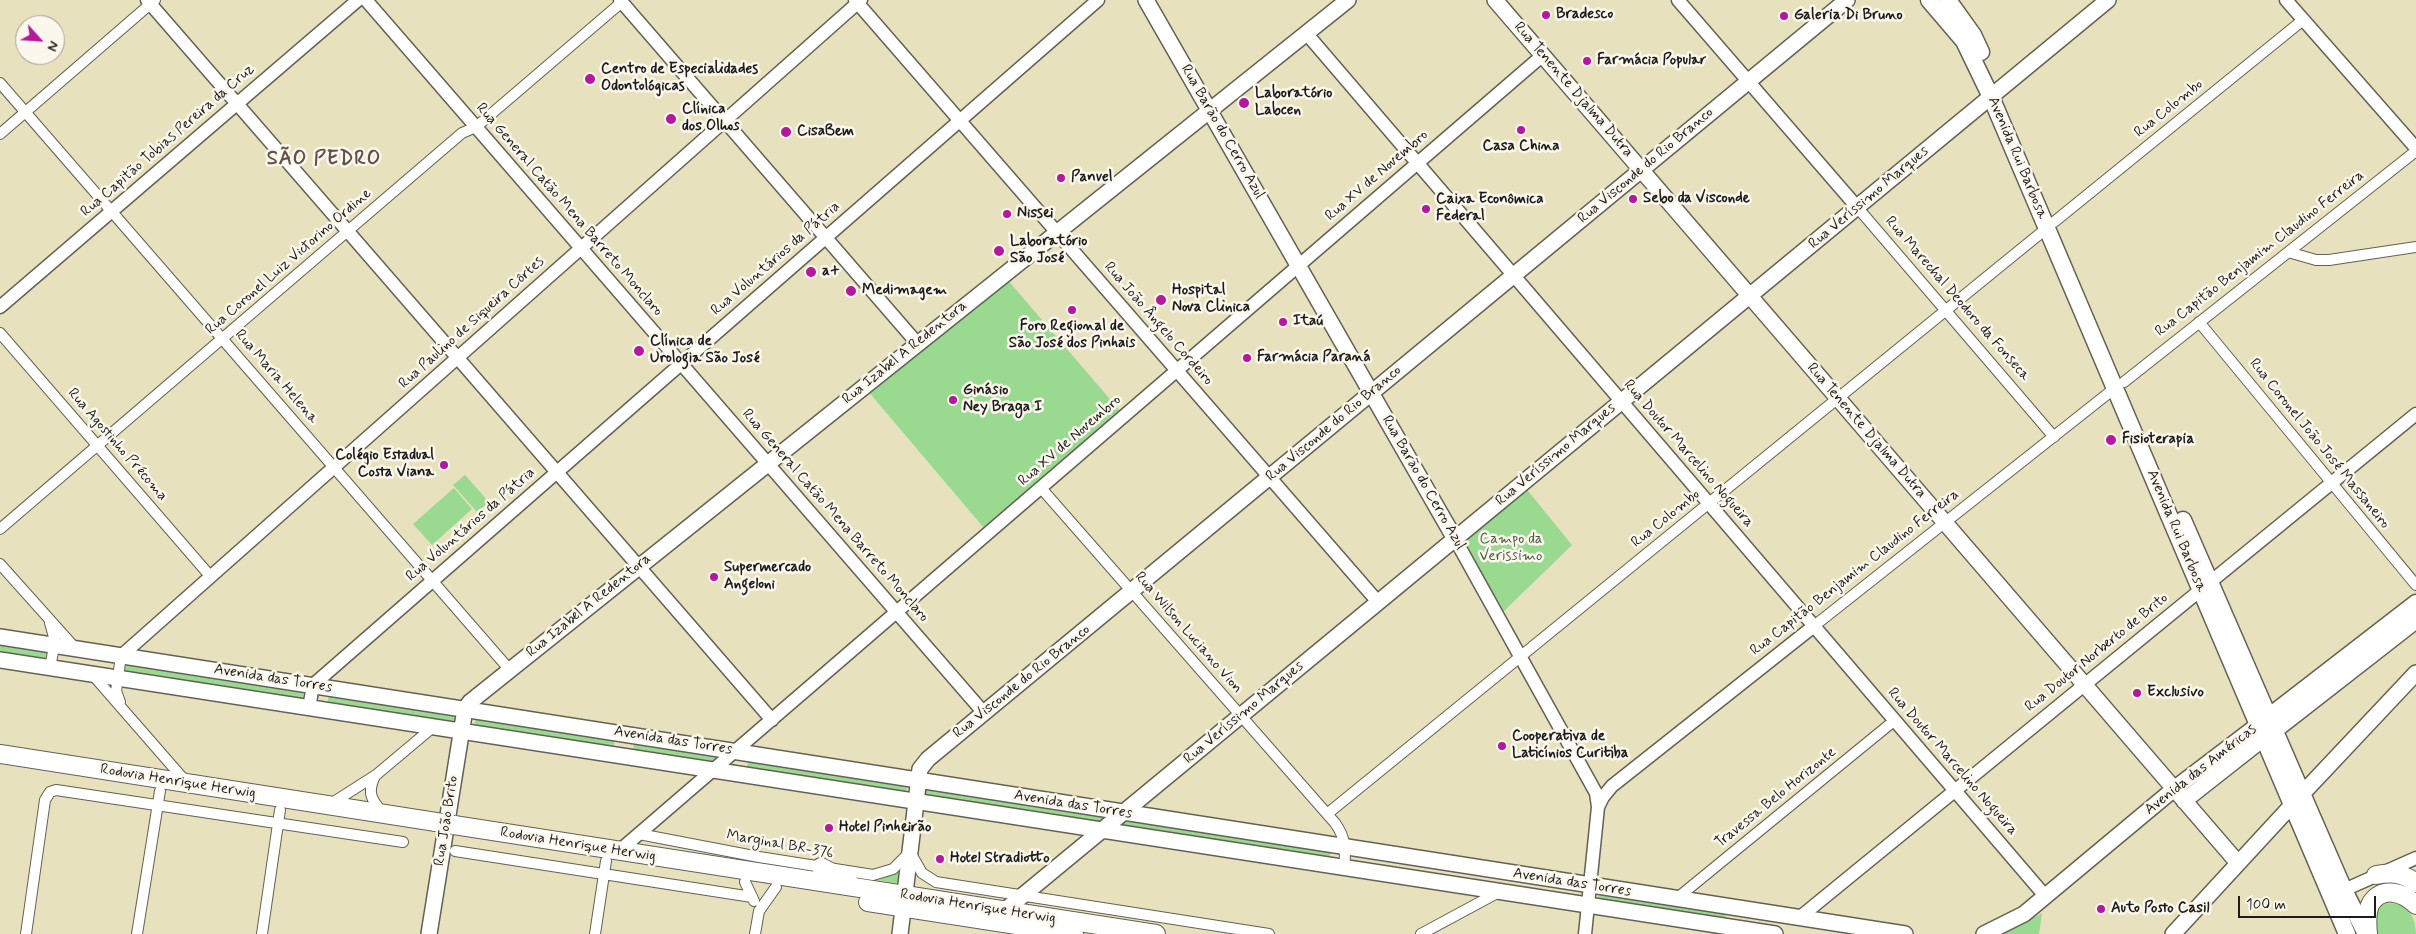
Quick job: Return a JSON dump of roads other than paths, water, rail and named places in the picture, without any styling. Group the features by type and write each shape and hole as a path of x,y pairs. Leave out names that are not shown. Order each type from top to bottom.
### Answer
{"highway":[{"name":"Rodovia Henrique Herwig","path":"0,754 383,814 435,828 454,838 610,862 748,890 776,888 899,912 1074,934"},
{"name":"Rodovia Henrique Herwig","path":"0,766 158,797 280,816 435,828"},
{"name":"Rodovia Henrique Herwig","path":"610,862 860,888 899,912 1004,910 1156,934"},
{"path":"821,867 860,888"},
{"path":"2376,875 2387,873 2403,875 2416,883"},
{"path":"2367,934 2368,911 2371,903 2377,896 2385,892 2394,892 2416,905"}],"main road":[{"name":"Rua Barão do Cerro Azul","path":"1146,0 1455,539"},
{"name":"Rua Izabel A Redentora","path":"465,709 509,669 1348,0"},
{"name":"Rua Tenente Djalma Dutra","path":"1495,0 2238,863"},
{"name":"Rua Visconde do Rio Branco","path":"899,912 910,852 920,769 928,759 1847,0"},
{"name":"Avenida Rui Barbosa","path":"1929,0 1964,41 1994,94"},
{"name":"Avenida Rui Barbosa","path":"1948,0 1973,35 1994,94 2297,800 2348,934"},
{"name":"Rua Veríssimo Marques","path":"1004,910 2108,0"},
{"name":"Avenida das Américas","path":"2266,728 2416,603"},
{"name":"Avenida das Américas","path":"1984,934 2010,923 2046,897 2266,728 2416,620"},
{"name":"Avenida das Torres","path":"0,637 1905,934"},
{"name":"Avenida das Torres","path":"0,660 1588,905 1725,929 1776,934 1799,918"},
{"path":"2173,934 2416,673"},
{"path":"497,680 491,688 490,701 492,706 502,714"},
{"name":"Rua João Brito","path":"429,934 465,709"},
{"path":"619,756 625,752 628,746 627,739 623,734"},
{"name":"Avenida Rui Barbosa","path":"2297,800 2367,934"},
{"path":"1725,929 1733,908"}],"street":[{"name":"Rua Capitão Tobias Pereira da Cruz","path":"0,307 358,0"},
{"name":"Rua General Catão Mena Barreto Monclaro","path":"366,0 984,713"},
{"name":"Rua Voluntários da Pátria","path":"313,685 1098,0"},
{"name":"Rua Marechal Deodoro da Fonseca","path":"1678,0 2054,436"},
{"path":"2286,0 2416,149"},
{"path":"0,134 151,1 237,104 772,720"},
{"path":"621,1 917,343"},
{"name":"Rua Coronel Luiz Victorino Ordine","path":"0,529 462,134 476,126 621,1"},
{"name":"Rua João Ângelo Cordeiro","path":"858,1 1378,602"},
{"name":"Rua Paulino de Siqueira Côrtes","path":"121,656 858,1"},
{"name":"Rua Colombo","path":"1327,814 2303,20"},
{"name":"Rua Doutor Marcelino Nogueira","path":"1306,33 2046,897"},
{"name":"Rua XV de Novembro","path":"610,862 639,834 1543,55"},
{"name":"Rua Maria Helena","path":"0,82 509,669"},
{"name":"Rua Capitão Benjamim Claudino Ferreira","path":"1597,809 1603,797 1616,784 2416,149"},
{"path":"2288,252 2316,260 2329,260 2416,247"},
{"name":"Rua Coronel João José Massaneiro","path":"2199,322 2416,585"},
{"name":"Rua Agostinho Précoma","path":"0,333 211,577"},
{"name":"Rua Doutor Norberto de Brito","path":"1799,918 2416,414"},
{"name":"Rua Wilson Luciano Vion","path":"1041,488 1327,814 1340,830 1346,848"},
{"name":"Rua Barão do Cerro Azul","path":"1455,539 1596,793 1597,809 1585,934"},
{"path":"0,564 76,649"},
{"path":"50,622 54,645 50,668"},
{"path":"140,640 140,654 148,660"},
{"path":"121,656 116,691 124,710"},
{"path":"92,674 188,783"},
{"path":"309,708 313,685"},
{"name":"Travessa Belo Horizonte","path":"1676,899 1895,720"},
{"path":"328,806 376,775 432,728"},
{"path":"376,775 370,791 375,804 383,814"},
{"path":"1589,778 1604,784 1616,784"},
{"path":"26,934 44,803 50,792 60,790 158,797 137,934"},
{"path":"262,934 280,816 403,842"},
{"name":"Marginal BR-376","path":"639,834 821,867 879,875 893,869 910,852"},
{"path":"1344,868 1346,848"},
{"path":"910,852 922,873 936,882 1269,934"},
{"path":"2344,890 2416,858"},
{"path":"595,934 610,862"},
{"path":"755,934 759,911 776,888"},
{"path":"748,890 759,911"},
{"path":"1421,934 1499,892"}],"place":[{"name":"Bradesco","path":"1546,15"},
{"name":"Galeria Di Bruno","path":"1784,16"},
{"name":"Farmácia Popular","path":"1587,61"},
{"name":"Centro de Especialidades Odontológicas","path":"590,79"},
{"name":"Laboratório Labcen","path":"1244,103"},
{"name":"Clínica dos Olhos","path":"671,119"},
{"name":"Casa China","path":"1521,130"},
{"name":"CisaBem","path":"786,132"},
{"name":"Panvel","path":"1061,178"},
{"name":"Sebo da Visconde","path":"1633,199"},
{"name":"Caixa Econômica Federal","path":"1426,209"},
{"name":"Nissei","path":"1007,214"},
{"name":"Laboratório São José","path":"999,251"},
{"name":"a+","path":"811,272"},
{"name":"Medimagem","path":"851,291"},
{"name":"Hospital Nova Clinica","path":"1161,300"},
{"name":"Foro Regional de São José dos Pinhais","path":"1072,310"},
{"name":"Itaú","path":"1283,322"},
{"name":"Clínica de Urologia São José","path":"639,351"},
{"name":"Farmácia Paraná","path":"1247,358"},
{"name":"Ginásio Ney Braga I","path":"953,400"},
{"name":"Fisioterapia","path":"2111,440"},
{"name":"Colégio Estadual Costa Viana","path":"444,465"},
{"name":"Supermercado Angeloni","path":"714,577"},
{"name":"Exclusivo","path":"2137,693"},
{"name":"Cooperativa de Laticínios Curitiba","path":"1502,746"},
{"name":"Hotel Pinheirão","path":"829,828"},
{"name":"Hotel Stradiotto","path":"940,859"},
{"name":"Auto Posto Casil","path":"2101,909"}],"district":[{"name":"SÃO PEDRO","path":"324,160"}],"park label":[{"name":"Campo da Verissimo","path":"1511,548"}]}
